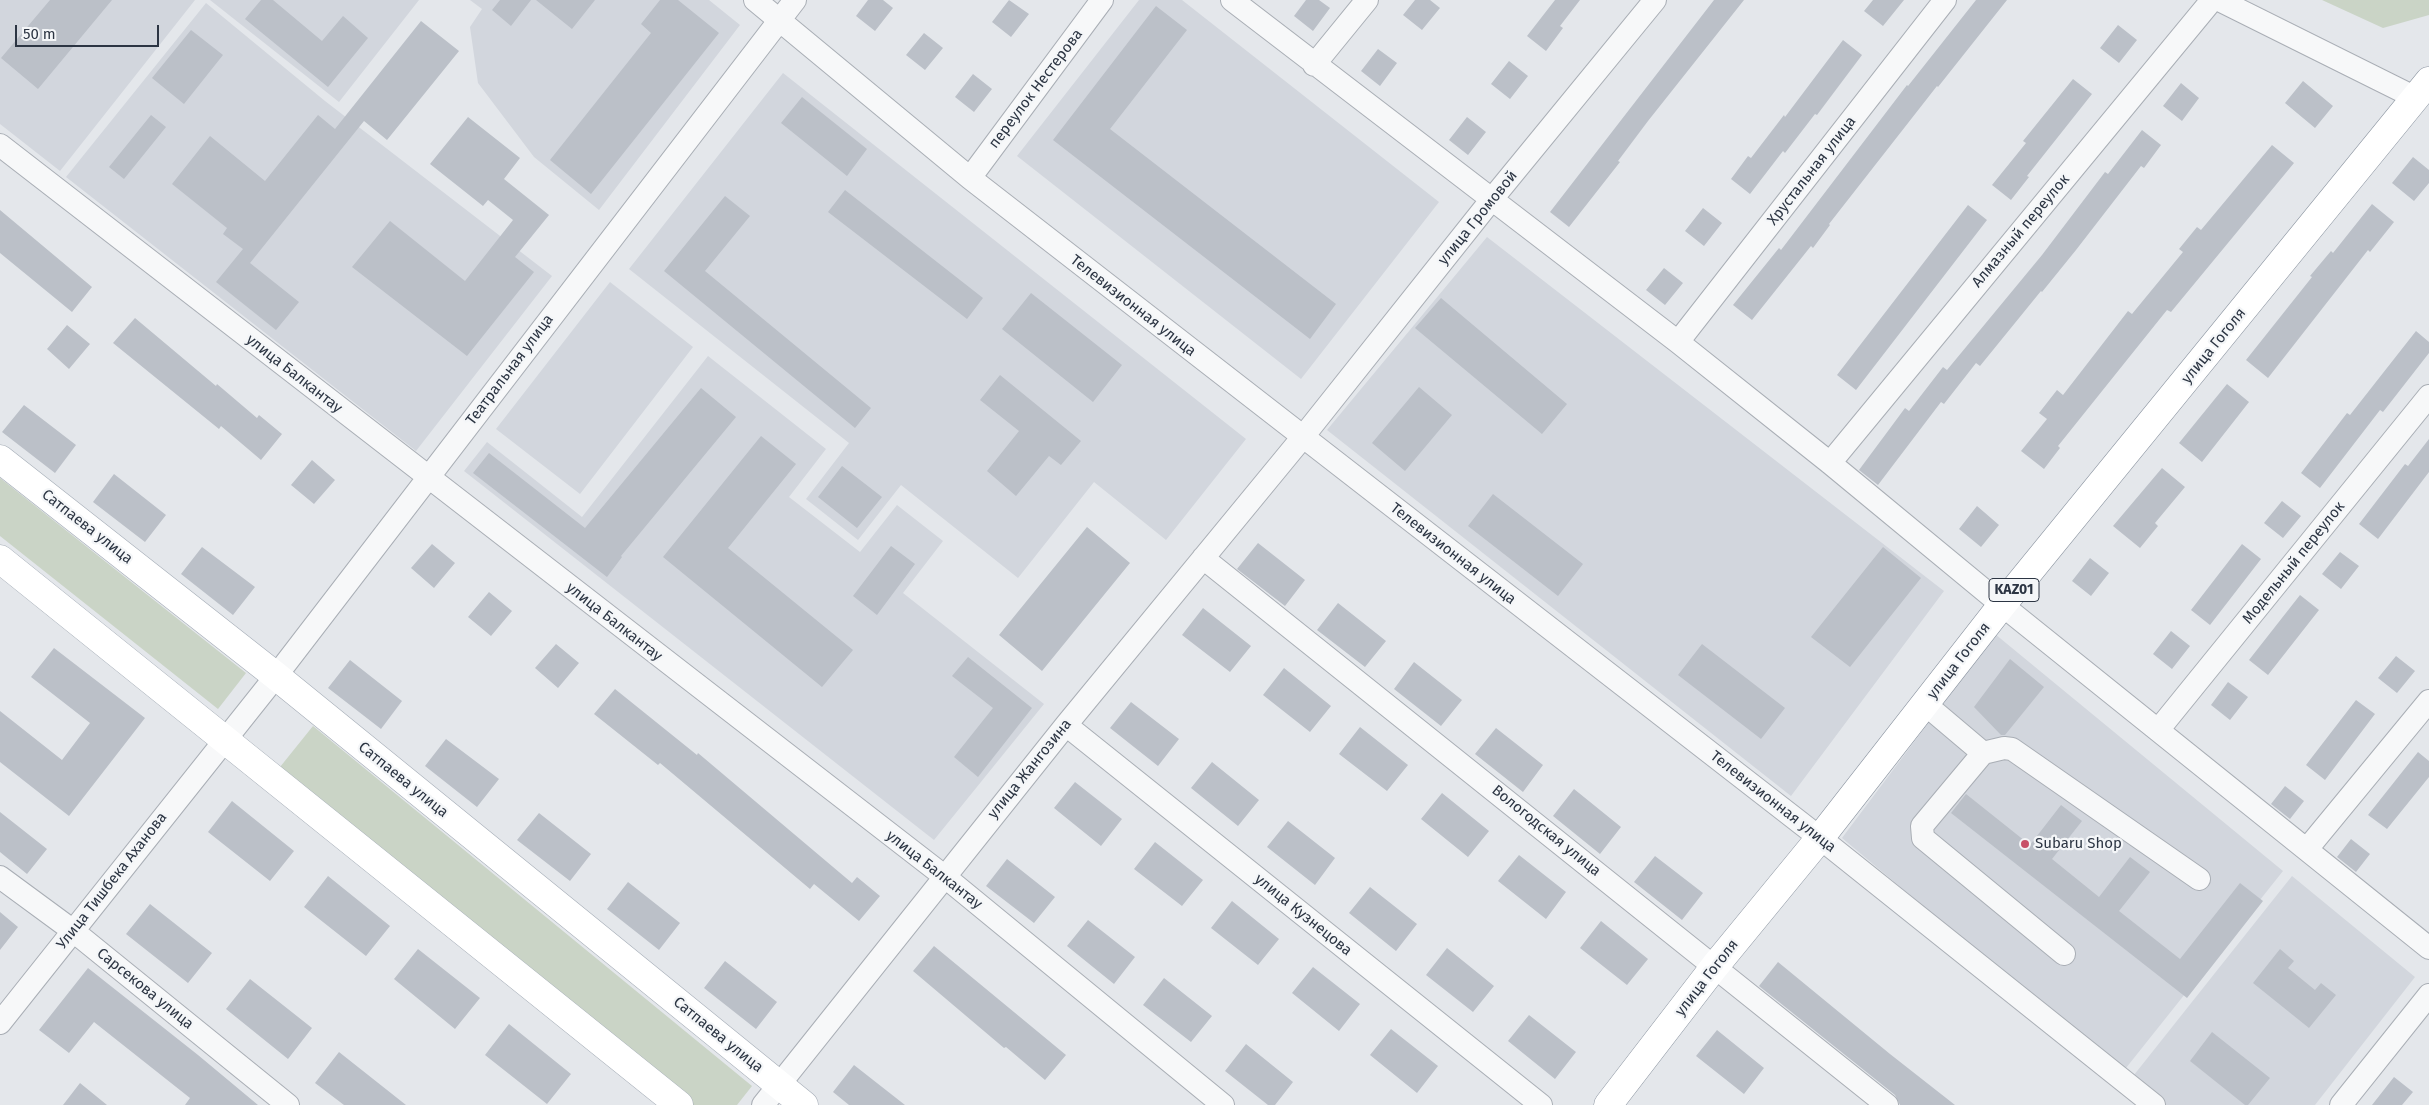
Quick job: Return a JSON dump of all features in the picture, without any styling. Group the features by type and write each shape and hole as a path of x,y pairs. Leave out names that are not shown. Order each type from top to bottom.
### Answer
{"main road":[{"name":"улица Гоголя","path":"1608,1105 1715,966 1820,838 2002,605 2424,91"},
{"name":"Сатпаева улица","path":"0,459 276,676 772,1095 804,1105"},
{"path":"0,559 679,1105"}],"street":[{"name":"Телевизионная улица","path":"755,0 970,178 1302,438 1820,838 2154,1105"},
{"name":"Театральная улица","path":"224,739 276,676 795,0"},
{"name":"переулок Нестерова","path":"970,178 1102,0"},
{"path":"1232,0 1314,65 1678,342 2429,948"},
{"path":"1314,65 1367,0"},
{"name":"улица Громовой","path":"1302,438 1492,199 1655,0"},
{"name":"Хрустальная улица","path":"1678,342 1946,0"},
{"name":"Алмазный переулок","path":"1830,463 2212,0"},
{"path":"2220,0 2424,91"},
{"name":"улица Балкантау","path":"0,145 427,478 944,876 1223,1105"},
{"name":"Модельный переулок","path":"2159,729 2429,396"},
{"name":"улица Жангозина","path":"772,1095 944,876 1302,438"},
{"name":"Вологодская улица","path":"1203,558 1887,1105"},
{"path":"2307,849 2429,701"},
{"path":"1925,704 1983,753"},
{"name":"улица Кузнецова","path":"1066,725 1541,1105"},
{"name":"Улица Тишбека Аханова","path":"0,1023 224,739"},
{"path":"2064,954 1923,838 1922,826 1983,753 2004,748 2012,750 2199,878"},
{"name":"Сарсекова улица","path":"0,876 72,930 288,1105"},
{"path":"2341,1105 2429,995"}],"shaded area":[{"path":"0,0 195,0 60,171 0,124"},
{"path":"210,0 419,0 339,102"},
{"path":"470,0 709,0 740,25 599,210 534,157 478,83 470,27 482,9"},
{"path":"1139,0 1182,0 1439,202 1301,379 1017,156"},
{"path":"206,3 325,101 552,276 416,451 66,177"},
{"path":"783,73 1246,439 1166,540 1094,482 1018,578 901,485 858,540 806,499 849,443 629,269"},
{"path":"1487,237 1944,591 1791,796 1327,430"},
{"path":"610,282 693,347 580,494 496,429"},
{"path":"708,356 826,449 789,497 860,552 897,505 943,541 903,593 1044,704 934,840 464,471 487,442 582,517"},
{"path":"1995,634 2283,871 2122,1073 1842,838"},
{"path":"2292,876 2415,977 2315,1105 2162,1105 2130,1080"}],"green space":[{"path":"2322,0 2429,0 2429,15 2383,28"},
{"path":"0,478 246,673 218,709 0,536"},
{"path":"313,726 752,1086 737,1105 692,1105 280,767"}],"building":[{"path":"50,0 112,0 38,89 1,58"},
{"path":"261,0 273,0 322,41 343,16 368,38 328,87 245,19"},
{"path":"500,0 531,0 511,26 492,10"},
{"path":"536,0 595,0 572,29"},
{"path":"660,0 678,0 719,33 591,194 550,160 651,33 641,24"},
{"path":"868,0 883,0 893,8 875,31 856,16"},
{"path":"1009,0 1029,14 1011,37 992,22"},
{"path":"1306,0 1319,0 1330,8 1313,31 1294,16"},
{"path":"1415,0 1430,0 1440,8 1422,30 1403,15"},
{"path":"1555,0 1580,0 1560,26 1563,28 1546,51 1527,36"},
{"path":"1714,0 1744,0 1648,121 1618,161 1620,162 1569,227 1550,212"},
{"path":"1873,0 1904,0 1883,26 1864,11"},
{"path":"1976,0 2007,0 1829,224 1813,248 1811,246 1752,320 1733,305 1779,248 1781,250 1907,85"},
{"path":"1156,6 1187,30 1110,129 1336,304 1310,339 1053,140"},
{"path":"421,21 459,51 387,140 364,121 250,263 299,302 276,330 216,282 243,249 223,234 227,228 172,184 210,136 265,181 318,115 335,129"},
{"path":"2118,25 2137,40 2119,63 2100,48"},
{"path":"191,30 223,55 184,104 152,78"},
{"path":"924,33 943,48 925,70 906,55"},
{"path":"1843,40 1862,55 1817,115 1815,114 1785,153 1783,151 1750,194 1731,179 1748,156 1751,158 1784,115 1785,117"},
{"path":"1378,49 1397,63 1380,86 1361,71"},
{"path":"1509,61 1528,76 1510,99 1491,84"},
{"path":"973,74 992,89 974,112 955,97"},
{"path":"2073,79 2092,94 2027,176 2029,177 2011,200 1992,185 2026,143 2023,141"},
{"path":"2303,81 2333,106 2315,128 2285,103"},
{"path":"2181,83 2199,98 2182,121 2163,106"},
{"path":"802,97 867,149 847,176 781,123"},
{"path":"151,115 166,127 124,179 109,167"},
{"path":"468,117 520,158 504,179 549,215 515,257 534,272 467,356 352,267 390,221 465,281 513,220 488,200 483,206 430,164"},
{"path":"1467,117 1486,132 1468,155 1449,140"},
{"path":"2142,130 2161,145 2144,168 2141,166 2076,250 1980,366 1976,363 1944,404 1941,402 1878,485 1859,470 1905,408 1909,411 1943,367 1947,370 2042,255 2105,172 2108,174"},
{"path":"2272,145 2294,163 2171,312 2167,310 2058,446 2060,448 2044,469 2021,451 2047,419 2039,413 2057,390 2063,395 2128,311 2132,314 2183,252 2179,249 2197,227 2201,230"},
{"path":"2413,157 2429,170 2429,183 2414,201 2392,183"},
{"path":"845,190 983,298 967,319 828,212"},
{"path":"725,196 750,216 705,271 871,408 855,428 664,271"},
{"path":"2372,204 2394,222 2370,252 2368,250 2268,378 2246,360 2312,277 2310,276 2331,251 2333,253"},
{"path":"1968,205 1987,220 1856,390 1837,375"},
{"path":"1703,208 1722,223 1704,246 1685,231"},
{"path":"0,210 92,287 72,312 0,253"},
{"path":"1664,268 1683,283 1665,305 1646,290"},
{"path":"1031,293 1122,365 1093,402 1002,329"},
{"path":"1441,298 1567,404 1542,434 1415,328"},
{"path":"135,318 216,386 217,384 257,418 259,415 282,434 261,460 221,426 219,429 113,343"},
{"path":"67,325 90,344 69,369 47,349"},
{"path":"2416,331 2429,342 2429,353 2383,412 2380,410 2320,488 2301,473 2347,413 2350,415"},
{"path":"1000,375 1081,441 1061,465 1049,456 1016,496 987,471 1019,431 980,400"},
{"path":"2227,384 2249,402 2202,462 2179,443"},
{"path":"1419,387 1452,415 1405,471 1372,443"},
{"path":"701,388 736,417 621,556 607,577 473,473 489,453 585,528"},
{"path":"24,405 76,445 55,473 2,432"},
{"path":"761,436 796,464 728,548 853,650 822,687 663,557"},
{"path":"2429,439 2429,472 2378,539 2359,524 2405,464 2408,466"},
{"path":"312,460 335,480 314,504 291,485"},
{"path":"842,466 882,497 857,528 818,497"},
{"path":"2162,468 2185,487 2155,523 2158,526 2140,548 2113,526"},
{"path":"114,474 166,515 145,542 93,502"},
{"path":"1493,494 1583,564 1558,596 1468,526"},
{"path":"2282,501 2301,516 2283,538 2264,523"},
{"path":"1977,506 1999,525 1981,547 1959,529"},
{"path":"1087,527 1130,563 1042,671 999,635"},
{"path":"1258,543 1305,580 1285,606 1237,569"},
{"path":"432,544 455,563 434,588 411,568"},
{"path":"2242,544 2261,559 2210,625 2191,610"},
{"path":"891,546 915,564 877,615 853,596"},
{"path":"202,547 255,587 233,615 181,574"},
{"path":"1883,547 1921,578 1850,667 1811,637"},
{"path":"2340,552 2359,566 2341,589 2322,574"},
{"path":"2090,558 2109,573 2091,596 2072,581"},
{"path":"489,592 512,611 491,636 468,617"},
{"path":"2300,595 2319,610 2268,675 2249,660"},
{"path":"1338,603 1386,641 1365,667 1317,630"},
{"path":"1203,608 1251,646 1230,672 1182,635"},
{"path":"2171,631 2190,646 2172,669 2153,654"},
{"path":"556,644 579,663 558,688 535,668"},
{"path":"1702,644 1785,708 1761,739 1678,675"},
{"path":"54,648 145,718 69,816 0,762 0,711 62,760 90,723 31,677"},
{"path":"2396,656 2415,671 2397,693 2378,678"},
{"path":"968,657 1032,708 978,777 954,757 993,708 952,676"},
{"path":"2010,659 2044,687 2005,735 2001,735 1974,707"},
{"path":"350,660 402,701 381,729 328,688"},
{"path":"1414,662 1462,700 1441,726 1394,689"},
{"path":"1284,668 1331,706 1310,732 1263,695"},
{"path":"2228,682 2248,697 2230,720 2211,705"},
{"path":"615,689 697,755 698,753 852,883 857,877 880,896 859,921 814,884 810,889 660,763 658,765 594,714"},
{"path":"2356,700 2375,714 2325,780 2306,765"},
{"path":"1131,702 1179,739 1158,766 1110,728"},
{"path":"1360,727 1408,765 1387,791 1339,754"},
{"path":"1496,728 1543,765 1523,792 1475,754"},
{"path":"446,739 499,779 477,807 425,766"},
{"path":"2418,752 2429,761 2429,777 2387,829 2368,815"},
{"path":"1212,762 1259,800 1238,826 1191,788"},
{"path":"1075,782 1122,819 1101,846 1054,808"},
{"path":"2285,786 2304,801 2290,819 2271,804"},
{"path":"1574,789 1621,827 1600,854 1553,816"},
{"path":"1442,793 1489,831 1468,857 1421,819"},
{"path":"1966,794 2030,845 2061,805 2082,821 2052,859 2099,897 2130,857 2150,872 2119,911 2180,959 2240,883 2263,901 2187,998 1951,813"},
{"path":"232,801 294,851 270,881 208,832"},
{"path":"0,812 47,849 27,874 0,852"},
{"path":"539,813 591,854 570,881 517,840"},
{"path":"1288,821 1335,858 1315,885 1267,847"},
{"path":"2351,839 2370,854 2356,872 2337,857"},
{"path":"1155,842 1203,880 1182,906 1134,869"},
{"path":"1519,855 1566,892 1546,919 1498,881"},
{"path":"1655,856 1703,893 1682,920 1634,882"},
{"path":"1007,859 1055,897 1034,923 986,886"},
{"path":"328,876 390,926 366,956 304,907"},
{"path":"628,882 680,923 659,950 607,909"},
{"path":"1370,887 1417,924 1396,951 1349,913"},
{"path":"1232,901 1279,939 1258,965 1211,928"},
{"path":"150,904 212,953 188,983 126,934"},
{"path":"0,912 18,927 0,950"},
{"path":"1088,920 1135,957 1114,984 1067,946"},
{"path":"1601,921 1648,959 1627,985 1580,948"},
{"path":"934,946 1066,1055 1045,1080 913,971"},
{"path":"1447,948 1494,986 1473,1012 1426,975"},
{"path":"418,949 480,998 455,1029 394,979"},
{"path":"2280,949 2294,961 2288,968 2315,990 2321,983 2336,995 2309,1028 2253,983"},
{"path":"725,961 777,1002 756,1029 704,988"},
{"path":"1778,962 1955,1105 1900,1105 1895,1095 1759,986"},
{"path":"1313,967 1360,1004 1339,1031 1292,993"},
{"path":"88,968 258,1105 185,1105 190,1098 94,1022 69,1053 39,1030"},
{"path":"1164,978 1212,1016 1191,1042 1143,1005"},
{"path":"250,979 312,1028 288,1059 226,1009"},
{"path":"1529,1015 1576,1052 1555,1079 1508,1041"},
{"path":"509,1024 571,1074 547,1104 485,1055"},
{"path":"1391,1029 1438,1066 1417,1093 1370,1055"},
{"path":"1717,1030 1764,1068 1744,1094 1696,1056"},
{"path":"2212,1032 2270,1078 2248,1105 2245,1105 2190,1061"},
{"path":"1246,1044 1293,1082 1275,1105 1268,1105 1225,1071"},
{"path":"339,1052 406,1105 344,1105 315,1083"},
{"path":"854,1065 905,1105 849,1105 833,1092"},
{"path":"2394,1077 2413,1092 2402,1105 2372,1105"},
{"path":"80,1083 107,1105 63,1105"}],"place":[{"name":"Subaru Shop","path":"2025,844"}]}
